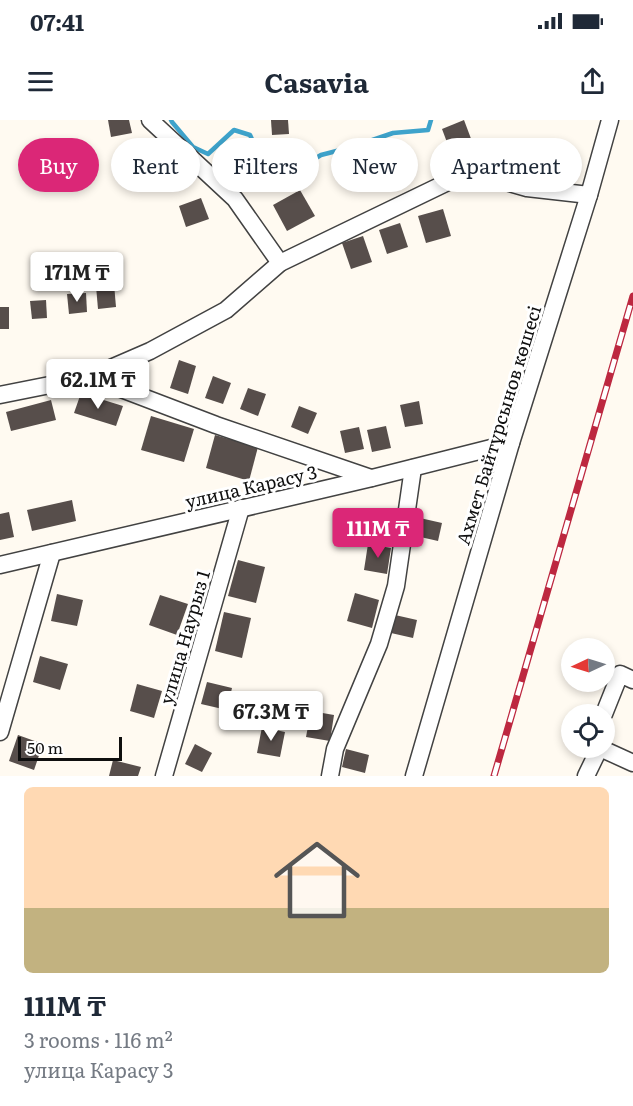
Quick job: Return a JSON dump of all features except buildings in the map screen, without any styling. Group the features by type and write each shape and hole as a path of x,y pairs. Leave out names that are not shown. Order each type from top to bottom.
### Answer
{"street":[{"path":"150,120 235,199 279,262"},
{"name":"Ахмет Байтұрсынов көшесі","path":"414,776 511,443 590,195 610,120"},
{"path":"0,396 90,377 150,351 226,310 279,262 452,180 477,174 526,188 590,195"},
{"path":"90,377 372,478"},
{"name":"улица Карасу 3","path":"0,565 511,443"},
{"path":"330,776 335,749 379,644 396,586 413,468"},
{"name":"улица Наурыз 1","path":"164,776 241,508"},
{"path":"0,732 52,553"},
{"path":"608,704 620,674 633,680"},
{"path":"615,755 633,763"},
{"path":"586,776 595,758"}],"waterway":[{"path":"171,120 193,147 208,154 234,130 250,135 263,163 283,178 321,155 393,133 428,130 431,120"}],"railway":[{"path":"494,776 633,296"}]}
